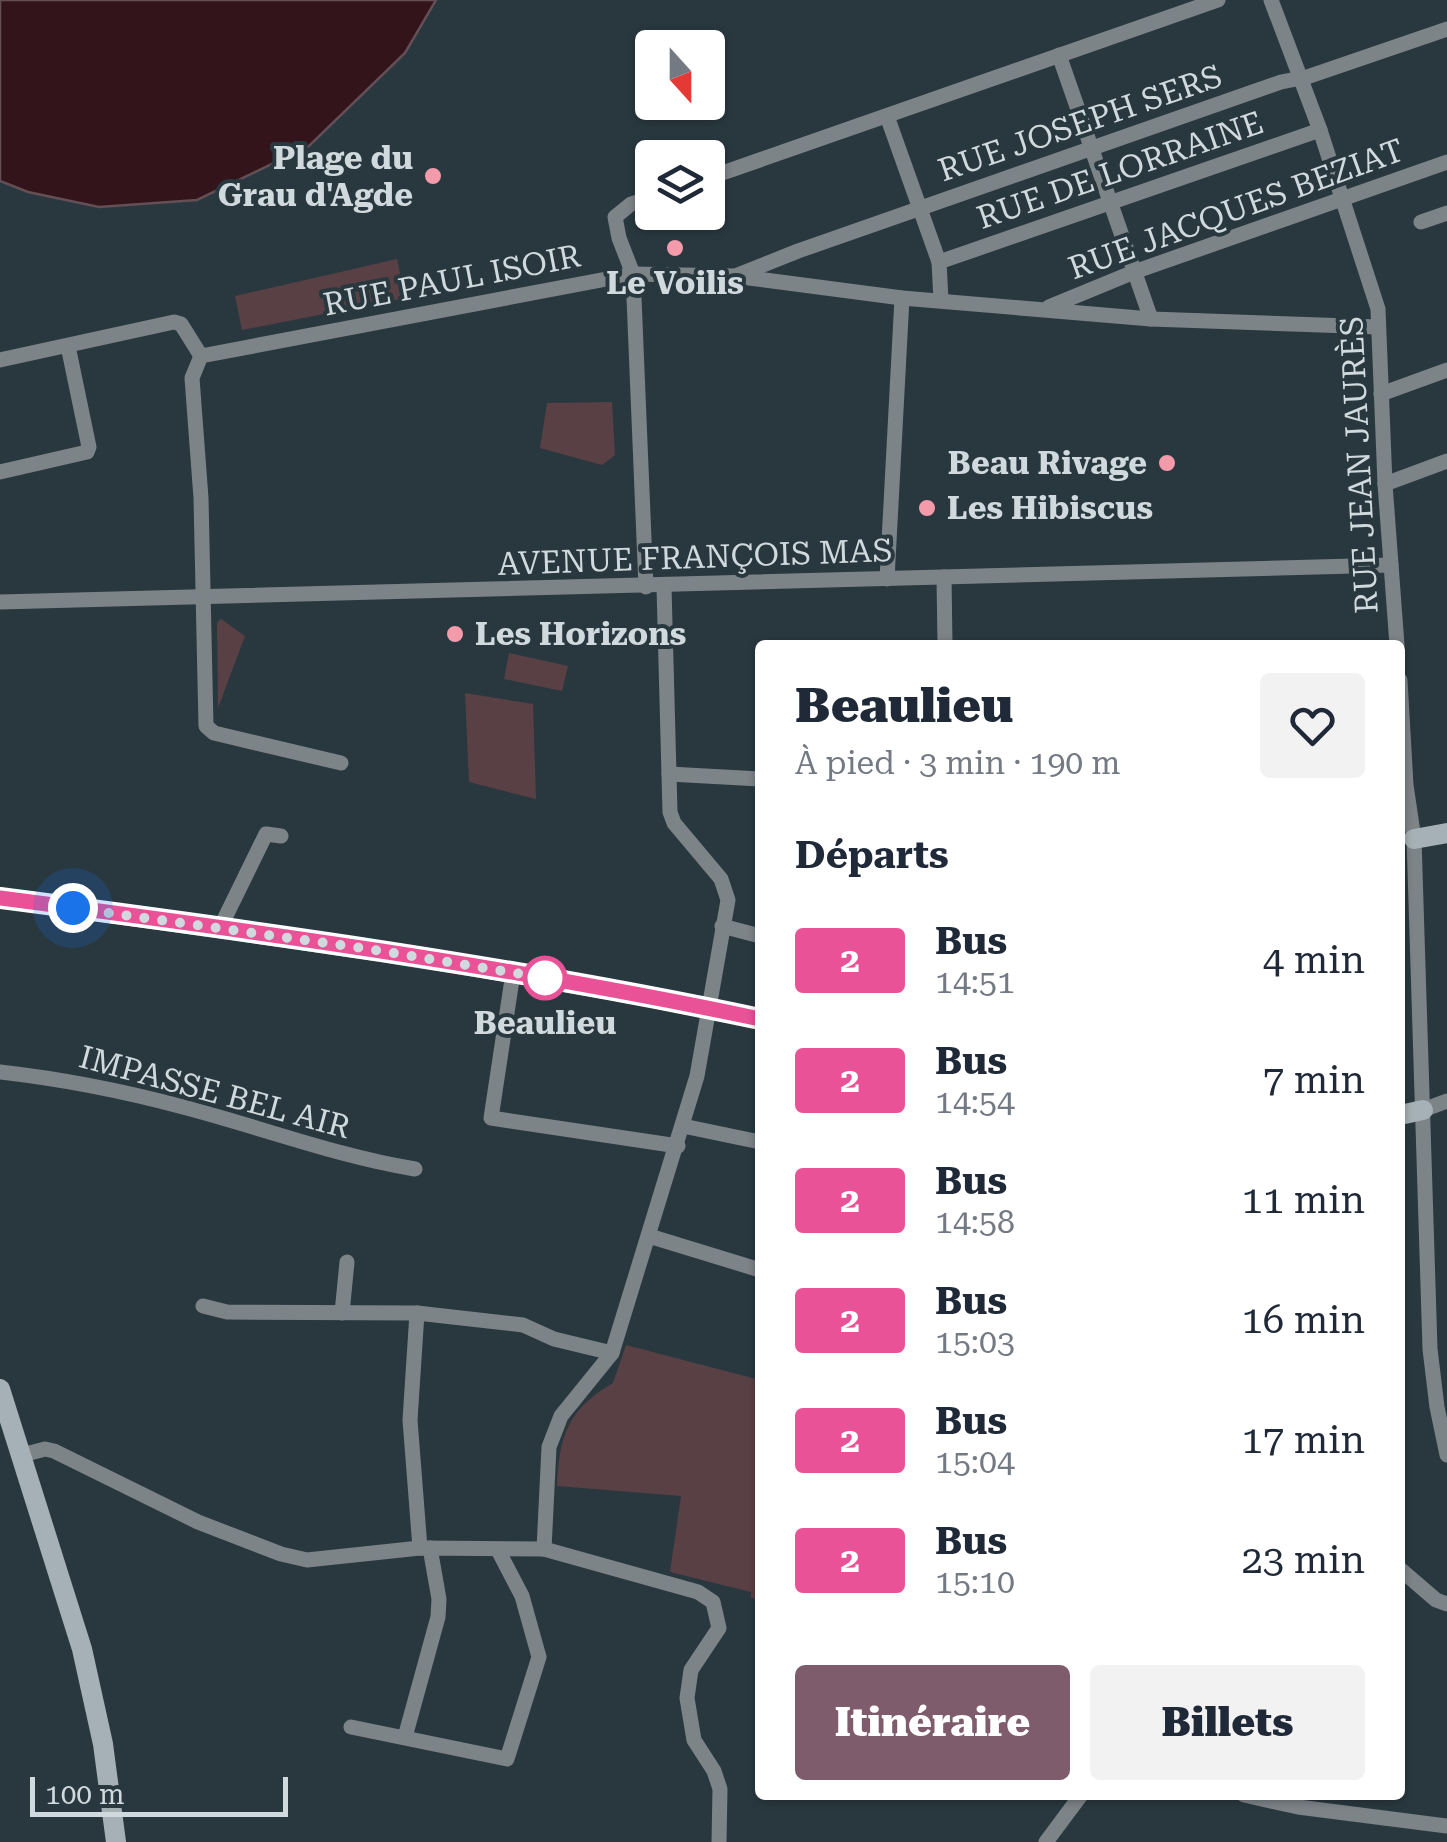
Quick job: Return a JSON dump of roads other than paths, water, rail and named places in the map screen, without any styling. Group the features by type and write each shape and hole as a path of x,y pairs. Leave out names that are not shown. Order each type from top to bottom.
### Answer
{"street":[{"path":"725,172 1218,0"},
{"name":"RUE JEAN JAURÈS","path":"1272,0 1376,296 1397,640"},
{"name":"RUE JOSEPH SERS","path":"734,276 1091,148 1447,29"},
{"path":"1059,55 1152,319"},
{"path":"888,116 939,262 941,300"},
{"name":"RUE DE LORRAINE","path":"939,262 1320,130"},
{"name":"RUE JACQUES BEZIAT","path":"1045,309 1134,272 1447,162"},
{"path":"635,203 615,217 618,238 633,274 646,587"},
{"path":"1421,222 1447,213"},
{"name":"RUE PAUL ISOIR","path":"201,356 633,274 734,276 902,298 1152,319 1378,327"},
{"path":"887,578 902,298"},
{"path":"0,360 179,322 201,356 192,378 201,498 206,726 214,734 340,763"},
{"path":"0,472 87,452 89,446 68,346"},
{"path":"1381,394 1447,370"},
{"path":"1385,484 1447,461"},
{"name":"AVENUE FRANÇOIS MAS","path":"0,602 664,587 1391,564"},
{"path":"944,577 945,640"},
{"path":"544,1549 546,1462 554,1430 612,1353 697,1076 728,900 726,890 674,823 670,812 664,587"},
{"path":"669,774 755,779"},
{"path":"1405,803 1414,839 1430,1349 1436,1408 1447,1455"},
{"path":"1414,839 1447,833"},
{"path":"220,928 266,834 280,836"},
{"path":"0,898 513,973 755,1018"},
{"path":"722,926 755,935"},
{"path":"513,973 491,1118 678,1146"},
{"name":"IMPASSE BEL AIR","path":"0,1072 82,1084 166,1103 334,1151 415,1169"},
{"path":"1405,1114 1447,1101"},
{"path":"684,1126 755,1141"},
{"path":"650,1236 755,1268"},
{"path":"342,1312 347,1262"},
{"path":"203,1306 226,1312 418,1313 523,1325 554,1339 612,1353"},
{"path":"405,1736 440,1600 425,1548 410,1420 418,1313"},
{"path":"0,1389 88,1676 105,1753 116,1842"},
{"path":"22,1455 54,1451 198,1522 308,1560 425,1548 544,1549 698,1592 713,1602 719,1628 694,1662 686,1698 694,1740 714,1771 720,1789 719,1842"},
{"path":"351,1726 507,1760 539,1657 522,1596 498,1550"},
{"path":"1405,1573 1436,1600 1447,1604"},
{"path":"1046,1842 1076,1800"},
{"path":"1266,1800 1447,1826"}],"place":[{"name":"Plage du Grau d'Agde","path":"433,176"},
{"name":"Le Voilis","path":"675,248"},
{"name":"Beau Rivage","path":"1167,463"},
{"name":"Les Hibiscus","path":"927,508"},
{"name":"Les Horizons","path":"455,634"},
{"name":"Beaulieu","path":"545,978"}]}
